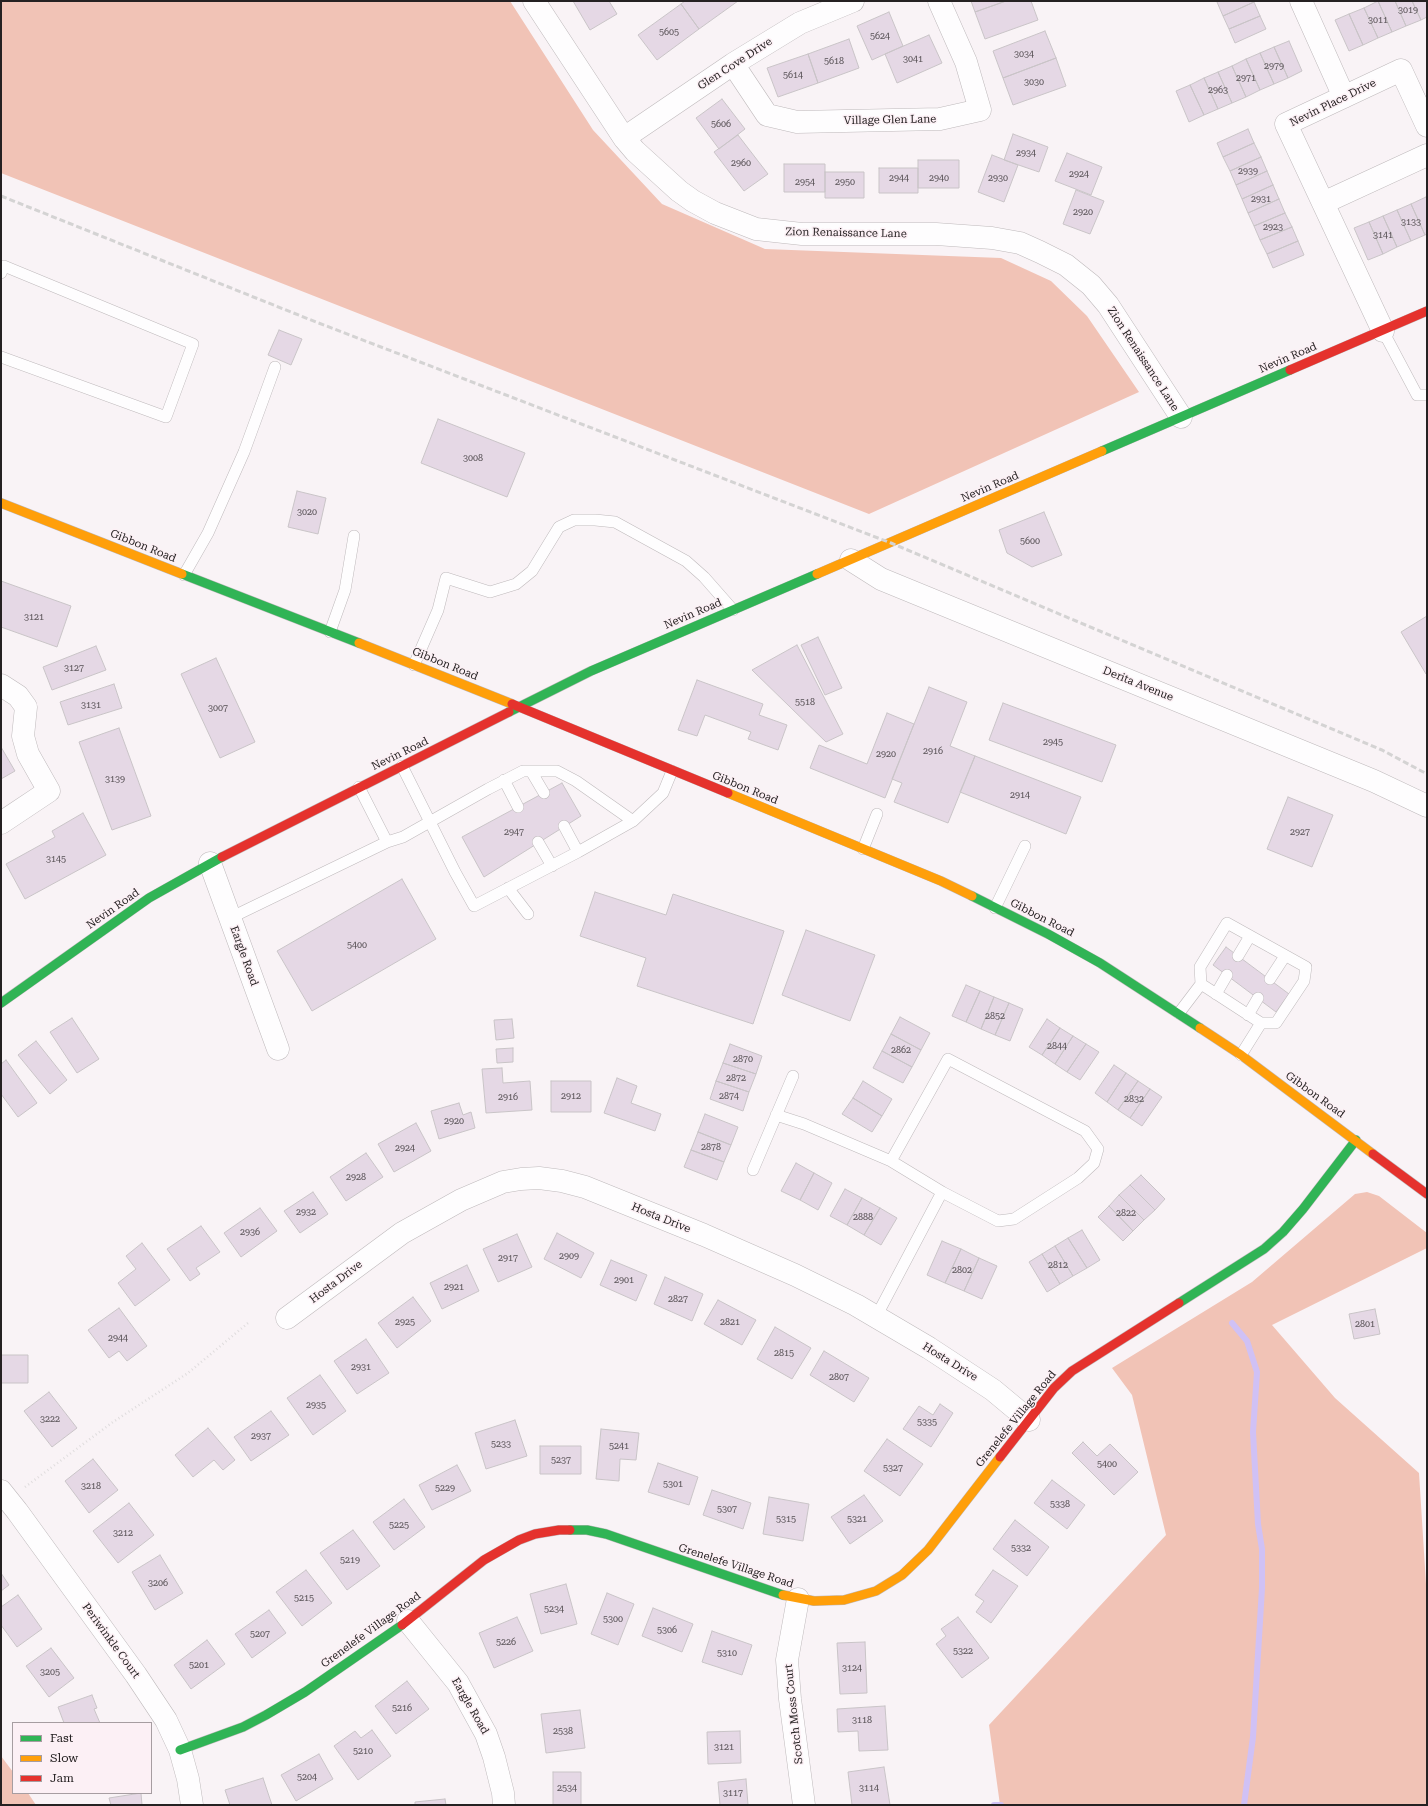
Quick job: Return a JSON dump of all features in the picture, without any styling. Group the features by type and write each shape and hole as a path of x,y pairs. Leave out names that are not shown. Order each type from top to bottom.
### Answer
{"main road":[{"name":"Nevin Road","path":"1,1003 149,898 210,863 592,670 851,560 1427,311"},
{"name":"Gibbon Road","path":"1,503 414,665 941,881 1048,934 1100,963 1241,1055 1427,1194"},
{"name":"Grenelefe Village Road","path":"180,1750 243,1727 266,1716 305,1692 408,1621 484,1560 519,1540 535,1534 559,1530 587,1530 606,1534 771,1592 814,1602 844,1600 876,1591 902,1575 928,1550 1054,1388 1072,1371 1264,1249 1283,1232 1303,1210 1356,1140"}],"street":[{"name":"Zion Renaissance Lane","path":"534,1 624,138 635,151 679,191 715,213 756,229 802,234 936,234 992,238 1020,243 1040,252 1066,265 1092,285 1108,305 1181,417"},
{"name":"Glen Cove Drive","path":"624,138 733,64 800,23 853,1"},
{"name":"Village Glen Lane","path":"733,64 767,115 797,122 940,120 980,110 966,62 939,1"},
{"path":"1301,1 1344,97"},
{"name":"Nevin Place Drive","path":"1382,331 1286,124 1401,70 1427,126"},
{"path":"1323,203 1427,155"},
{"name":"Derita Avenue","path":"851,560 871,571 881,579 1367,778 1427,806"},
{"path":"1,685 18,696 26,707 23,736 28,754 49,791 1,823"},
{"name":"Eargle Road","path":"210,863 278,1049"},
{"name":"Hosta Drive","path":"287,1318 402,1233 486,1188 503,1182 521,1179 539,1178 562,1181 585,1187 704,1235 795,1275 856,1305 929,1348 993,1390 1029,1420"},
{"name":"Periwinkle Court","path":"10,1491 17,1511 136,1675 166,1720 180,1750 188,1779 192,1805"},
{"name":"Scotch Moss Court","path":"798,1599 787,1660 790,1699 804,1805"},
{"name":"Eargle Road","path":"408,1621 458,1682 486,1734 498,1771 504,1805"}],"lane":[{"path":"1,273 4,266 194,344 166,417 1,357"},
{"path":"1382,331 1417,394 1427,395"},
{"path":"184,575 208,533 244,452 275,367"},
{"path":"414,665 438,610 446,578 490,592 516,584 532,571 559,527 574,520 615,522 686,561 704,577 733,610"},
{"path":"330,632 345,590 354,536"},
{"path":"402,766 474,906 552,866 633,821 663,793 672,771"},
{"path":"230,918 387,842 403,837 504,780 523,771 557,771 576,781 633,821"},
{"path":"531,771 544,793"},
{"path":"504,780 518,807"},
{"path":"359,787 387,842"},
{"path":"863,849 877,814"},
{"path":"564,826 578,852"},
{"path":"538,842 552,866"},
{"path":"995,908 1025,846"},
{"path":"508,888 528,914"},
{"path":"1179,1014 1201,984 1200,967 1226,923 1306,967 1304,981 1276,1023 1261,1023 1201,984"},
{"path":"1238,956 1250,936"},
{"path":"1270,979 1285,956"},
{"path":"1216,994 1227,976"},
{"path":"1248,1015 1258,998"},
{"path":"1241,1055 1261,1023"},
{"path":"776,1115 804,1124 891,1161 942,1192 998,1221 1014,1219 1078,1178 1094,1163 1098,1149 1085,1132 948,1059 891,1161"},
{"path":"753,1170 793,1076"},
{"path":"876,1317 942,1192"}],"path":[{"path":"10,1491 188,1373 248,1324"}],"shaded area":[{"path":"1,1 510,1 593,130 662,204 765,249 1001,258 1051,281 1087,316 1139,392 869,514 1,173"},
{"path":"1367,1192 1379,1196 1427,1233 1427,1248 1272,1325 1335,1398 1419,1473 1427,1600 1427,1805 1000,1805 989,1725 1166,1535 1132,1395 1112,1368 1252,1282 1355,1194"},
{"path":"1,1756 12,1771 12,1794 29,1794 36,1805 1,1805"}],"building":[{"path":"573,1 609,1 617,14 590,30"},
{"path":"685,1 738,1 699,29 681,4"},
{"path":"971,1 1006,1 975,12"},
{"path":"1006,1 1031,1 1038,20 985,39 975,12"},
{"path":"1378,1 1395,1 1406,26 1392,32"},
{"path":"1378,1 1392,32 1378,38 1364,8"},
{"path":"1395,1 1412,1 1421,20 1406,26"},
{"path":"1412,1 1427,1 1427,17 1421,20"},
{"path":"1217,2 1254,2 1223,16"},
{"path":"1254,2 1260,16 1229,29 1223,16"},
{"path":"681,4 699,29 657,60 638,35"},
{"path":"1364,8 1378,38 1363,45 1349,14"},
{"path":"889,12 903,46 872,60 857,26"},
{"path":"1349,14 1363,45 1349,51 1335,20"},
{"path":"1260,16 1266,29 1235,43 1229,29"},
{"path":"1045,31 1056,58 1003,78 993,51"},
{"path":"929,35 942,63 897,83 885,54"},
{"path":"849,39 859,68 818,83 808,54"},
{"path":"1289,41 1302,71 1288,78 1274,47"},
{"path":"1274,47 1288,78 1274,84 1260,53"},
{"path":"1260,53 1274,84 1260,90 1246,59"},
{"path":"808,54 818,83 778,97 767,68"},
{"path":"1056,58 1066,86 1013,105 1003,78"},
{"path":"1246,59 1260,90 1246,97 1232,66"},
{"path":"1232,66 1246,97 1232,103 1218,72"},
{"path":"1218,72 1232,103 1218,109 1204,78"},
{"path":"1204,78 1218,109 1204,115 1190,85"},
{"path":"1190,85 1204,115 1189,122 1176,91"},
{"path":"722,99 745,129 719,149 696,118"},
{"path":"1248,129 1254,143 1223,157 1217,143"},
{"path":"1013,134 1048,147 1039,172 1004,160"},
{"path":"738,135 768,174 744,191 714,152"},
{"path":"1254,143 1261,157 1230,171 1223,157"},
{"path":"1067,153 1102,167 1091,195 1055,181"},
{"path":"992,155 1018,165 1004,202 978,192"},
{"path":"1261,157 1267,171 1236,185 1230,171"},
{"path":"918,160 959,160 959,188 918,188"},
{"path":"784,164 825,164 825,192 784,192"},
{"path":"879,168 918,168 918,193 879,193"},
{"path":"1267,171 1273,185 1242,199 1236,185"},
{"path":"825,172 864,172 864,198 825,198"},
{"path":"1273,185 1279,199 1248,213 1242,199"},
{"path":"1076,190 1104,201 1090,234 1063,224"},
{"path":"1426,197 1427,234 1425,235 1411,204"},
{"path":"1279,199 1285,213 1254,226 1248,213"},
{"path":"1411,204 1425,235 1411,241 1397,210"},
{"path":"1397,210 1411,241 1397,247 1383,216"},
{"path":"1285,213 1292,227 1260,240 1254,226"},
{"path":"1383,216 1397,247 1383,254 1369,222"},
{"path":"1369,222 1383,254 1368,260 1354,228"},
{"path":"1292,227 1298,241 1267,254 1260,240"},
{"path":"1298,241 1304,255 1273,268 1267,254"},
{"path":"279,330 302,339 291,365 268,355"},
{"path":"438,419 525,453 507,497 421,463"},
{"path":"297,491 326,498 318,534 288,527"},
{"path":"1044,512 1062,555 1032,567 1007,553 999,530"},
{"path":"1,581 71,606 57,647 1,627"},
{"path":"1427,616 1427,673 1426,674 1401,632"},
{"path":"818,637 842,688 825,695 801,645"},
{"path":"797,645 843,734 826,742 752,670"},
{"path":"96,646 106,670 52,690 43,667"},
{"path":"216,658 255,742 220,758 181,674"},
{"path":"697,680 763,704 759,715 787,725 778,750 748,739 751,732 705,715 697,736 678,730"},
{"path":"114,684 122,708 68,725 60,702"},
{"path":"929,687 967,702 950,746 975,756 948,823 894,802 902,783 892,779"},
{"path":"1003,703 1116,745 1102,782 989,740"},
{"path":"887,713 914,724 885,798 810,768 819,745 867,764"},
{"path":"119,728 151,816 112,830 79,742"},
{"path":"1,747 15,771 1,779"},
{"path":"975,756 1081,797 1066,834 960,792"},
{"path":"562,783 581,816 484,877 462,837"},
{"path":"1288,797 1333,815 1312,867 1267,849"},
{"path":"83,813 106,855 25,899 6,864 55,837 52,831"},
{"path":"402,879 436,939 312,1011 277,951"},
{"path":"595,892 666,915 673,894 784,931 753,1024 637,986 646,958 580,936"},
{"path":"806,930 875,955 850,1021 782,995"},
{"path":"1226,947 1289,994 1276,1012 1213,965"},
{"path":"966,985 980,991 966,1022 952,1016"},
{"path":"980,991 994,997 981,1029 966,1022"},
{"path":"994,997 1009,1003 995,1035 981,1029"},
{"path":"1009,1003 1023,1009 1010,1041 995,1035"},
{"path":"900,1017 930,1033 921,1050 891,1034"},
{"path":"72,1018 99,1059 77,1073 50,1032"},
{"path":"512,1019 514,1038 496,1040 494,1020"},
{"path":"1047,1019 1060,1028 1042,1055 1029,1047"},
{"path":"1060,1028 1073,1036 1055,1064 1042,1055"},
{"path":"891,1034 921,1050 912,1067 882,1051"},
{"path":"1073,1036 1086,1044 1067,1072 1055,1064"},
{"path":"36,1041 67,1080 50,1094 18,1055"},
{"path":"730,1044 762,1056 756,1074 723,1063"},
{"path":"1086,1044 1099,1052 1080,1080 1067,1072"},
{"path":"513,1048 513,1062 497,1063 496,1049"},
{"path":"882,1051 912,1067 903,1083 873,1068"},
{"path":"6,1060 37,1103 18,1117 1,1094 1,1064"},
{"path":"723,1063 756,1074 749,1092 716,1081"},
{"path":"1114,1065 1126,1073 1107,1102 1095,1093"},
{"path":"502,1068 503,1083 530,1081 532,1110 486,1113 482,1069"},
{"path":"1126,1073 1138,1081 1118,1110 1107,1102"},
{"path":"617,1078 637,1086 631,1103 661,1114 655,1131 604,1113"},
{"path":"551,1081 591,1081 591,1112 551,1112"},
{"path":"716,1081 749,1092 743,1111 710,1099"},
{"path":"863,1081 892,1099 882,1116 853,1098"},
{"path":"1138,1081 1150,1089 1130,1118 1118,1110"},
{"path":"1150,1089 1162,1097 1142,1126 1130,1118"},
{"path":"853,1098 882,1116 872,1132 842,1114"},
{"path":"459,1103 463,1115 471,1112 475,1128 439,1139 431,1111"},
{"path":"705,1114 738,1127 731,1145 698,1132"},
{"path":"416,1123 431,1151 394,1172 378,1144"},
{"path":"698,1132 731,1145 724,1162 691,1150"},
{"path":"691,1150 724,1162 717,1180 684,1167"},
{"path":"366,1153 383,1177 346,1201 330,1177"},
{"path":"796,1163 814,1173 800,1200 781,1191"},
{"path":"814,1173 832,1183 818,1210 800,1200"},
{"path":"1141,1175 1165,1199 1155,1210 1130,1185"},
{"path":"1130,1185 1155,1210 1144,1220 1119,1195"},
{"path":"845,1189 862,1198 847,1225 830,1216"},
{"path":"313,1192 328,1214 300,1233 284,1211"},
{"path":"1119,1195 1144,1220 1133,1231 1109,1206"},
{"path":"862,1198 880,1208 864,1235 847,1225"},
{"path":"1109,1206 1133,1231 1123,1241 1098,1217"},
{"path":"260,1208 277,1231 241,1257 224,1233"},
{"path":"880,1208 897,1218 881,1245 864,1235"},
{"path":"201,1226 220,1252 196,1268 200,1274 190,1281 167,1249"},
{"path":"1082,1230 1100,1260 1087,1268 1068,1238"},
{"path":"557,1233 594,1253 581,1278 544,1259"},
{"path":"517,1234 532,1267 498,1282 483,1249"},
{"path":"1068,1238 1087,1268 1073,1276 1055,1246"},
{"path":"942,1241 961,1249 945,1283 927,1275"},
{"path":"142,1243 170,1280 135,1306 118,1283 136,1269 126,1256"},
{"path":"1055,1246 1073,1276 1060,1284 1042,1254"},
{"path":"961,1249 979,1258 964,1291 945,1283"},
{"path":"1042,1254 1060,1284 1047,1292 1029,1262"},
{"path":"979,1258 997,1266 982,1299 964,1291"},
{"path":"611,1260 647,1275 636,1301 600,1285"},
{"path":"467,1265 479,1291 442,1309 430,1283"},
{"path":"665,1277 703,1294 692,1321 654,1304"},
{"path":"413,1297 431,1321 397,1348 378,1323"},
{"path":"718,1300 756,1320 742,1345 704,1324"},
{"path":"119,1308 147,1346 127,1361 119,1351 109,1358 88,1330"},
{"path":"1375,1309 1380,1334 1354,1339 1349,1314"},
{"path":"775,1327 811,1348 792,1379 757,1359"},
{"path":"366,1339 389,1373 357,1394 334,1361"},
{"path":"824,1351 869,1378 854,1402 810,1375"},
{"path":"1,1355 28,1355 28,1383 1,1383"},
{"path":"320,1375 346,1411 313,1435 287,1398"},
{"path":"49,1392 77,1428 52,1447 24,1411"},
{"path":"940,1404 953,1413 931,1447 903,1429 919,1406 933,1415"},
{"path":"271,1411 289,1435 251,1461 234,1437"},
{"path":"515,1420 527,1456 486,1469 475,1433"},
{"path":"208,1428 235,1460 223,1470 214,1460 193,1477 175,1455"},
{"path":"601,1429 639,1433 636,1460 620,1459 619,1481 596,1479"},
{"path":"887,1439 923,1464 900,1496 864,1471"},
{"path":"1083,1442 1097,1456 1110,1444 1138,1472 1114,1495 1072,1453"},
{"path":"540,1446 581,1446 581,1474 540,1474"},
{"path":"93,1459 118,1490 89,1513 65,1481"},
{"path":"658,1463 698,1477 689,1505 648,1492"},
{"path":"457,1465 471,1491 432,1510 419,1485"},
{"path":"1052,1480 1085,1505 1067,1529 1034,1503"},
{"path":"712,1490 751,1503 743,1529 703,1515"},
{"path":"864,1495 883,1521 850,1544 831,1517"},
{"path":"769,1497 809,1504 803,1541 763,1534"},
{"path":"404,1499 425,1527 394,1550 373,1522"},
{"path":"129,1503 154,1535 118,1563 93,1531"},
{"path":"1015,1520 1049,1547 1027,1576 993,1549"},
{"path":"353,1530 380,1566 347,1590 320,1553"},
{"path":"160,1555 183,1593 155,1610 132,1572"},
{"path":"306,1570 332,1603 302,1626 276,1592"},
{"path":"993,1570 1018,1586 991,1623 976,1612 984,1601 975,1595"},
{"path":"1,1573 9,1585 1,1591"},
{"path":"566,1584 577,1624 541,1634 530,1594"},
{"path":"607,1593 634,1604 618,1645 591,1634"},
{"path":"18,1595 42,1629 17,1647 1,1625 1,1607"},
{"path":"653,1608 693,1624 682,1652 642,1636"},
{"path":"269,1610 286,1633 252,1658 235,1634"},
{"path":"517,1617 533,1651 494,1668 479,1633"},
{"path":"958,1617 989,1658 962,1678 936,1644 946,1636 941,1629"},
{"path":"712,1631 752,1645 742,1675 702,1662"},
{"path":"207,1640 225,1664 191,1689 174,1665"},
{"path":"865,1642 867,1693 840,1694 837,1643"},
{"path":"51,1648 74,1678 49,1697 26,1666"},
{"path":"407,1681 429,1709 396,1734 375,1706"},
{"path":"92,1695 97,1708 94,1709 100,1722 64,1722 58,1707"},
{"path":"885,1706 888,1750 859,1751 858,1731 838,1732 837,1709"},
{"path":"580,1710 585,1748 546,1753 541,1714"},
{"path":"372,1730 391,1756 358,1780 334,1746 355,1731 361,1738"},
{"path":"740,1731 741,1763 708,1764 707,1732"},
{"path":"319,1754 333,1779 296,1801 281,1775"},
{"path":"884,1767 890,1805 852,1805 848,1772"},
{"path":"553,1772 581,1772 581,1805 553,1805"},
{"path":"263,1778 272,1805 230,1805 225,1790"},
{"path":"746,1779 748,1805 720,1805 718,1782"},
{"path":"141,1794 142,1805 111,1805 109,1798"},
{"path":"445,1799 446,1805 415,1805 415,1802"}],"waterway":[{"path":"1232,1323 1247,1341 1257,1372 1253,1432 1258,1524 1262,1549 1262,1588 1253,1737 1244,1805"},
{"path":"994,1805 1001,1805"}],"railway":[{"path":"1,196 316,322 891,543 1382,750 1427,774"}],"traffic: fast":[{"path":"1102,451 1290,370"},
{"path":"182,574 359,643"},
{"path":"509,712 591,671 817,574"},
{"path":"1,1003 149,898 222,857"},
{"path":"972,896 1048,934 1100,963 1200,1028"},
{"path":"1179,1303 1264,1249 1283,1232 1303,1209 1356,1140"},
{"path":"570,1530 587,1530 606,1534 783,1595"},
{"path":"180,1750 243,1727 266,1715 305,1692 402,1625"}],"traffic: slow":[{"path":"817,574 1102,451"},
{"path":"1,503 182,574"},
{"path":"359,643 512,704"},
{"path":"728,793 941,881 972,896"},
{"path":"1200,1028 1241,1055 1373,1154"},
{"path":"783,1595 814,1601 844,1600 876,1591 902,1575 928,1550 1000,1457"}],"traffic: jam":[{"path":"1290,370 1427,311"},
{"path":"512,704 728,793"},
{"path":"222,857 509,712"},
{"path":"1373,1154 1427,1194"},
{"path":"1000,1457 1054,1388 1072,1371 1179,1303"},
{"path":"402,1625 484,1560 519,1540 535,1534 559,1530 570,1530"}]}
